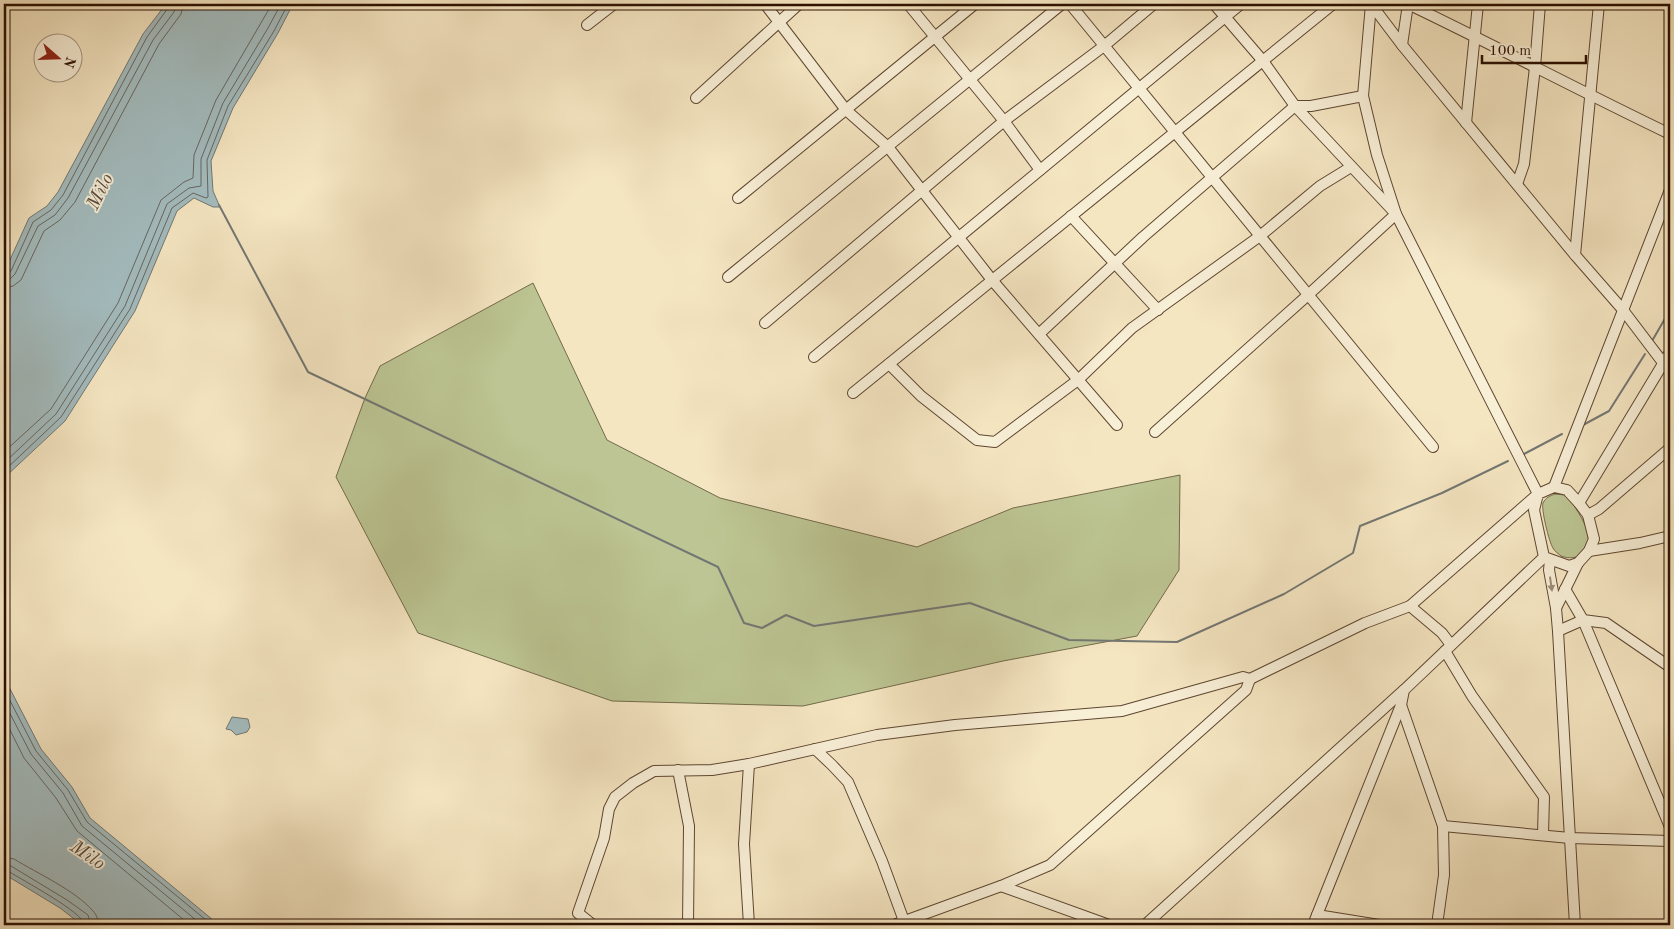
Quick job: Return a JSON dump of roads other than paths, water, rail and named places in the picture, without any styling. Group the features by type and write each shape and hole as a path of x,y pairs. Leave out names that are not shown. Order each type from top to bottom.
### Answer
{"street":[{"path":"587,25 614,4"},
{"path":"766,4 846,110 888,147 992,280 1117,425"},
{"path":"696,98 799,4"},
{"path":"908,4 1004,122 1040,170"},
{"path":"738,198 975,4"},
{"path":"728,277 1062,4"},
{"path":"1070,4 1433,447"},
{"path":"764,323 1004,122 1104,46 1154,4"},
{"path":"1214,4 1263,61 1295,106 1396,214"},
{"path":"814,357 1241,4"},
{"path":"853,393 1333,4"},
{"path":"1371,4 1466,123 1623,310 1670,372"},
{"path":"1371,4 1363,96 1377,155 1396,214 1538,494 1534,510 1547,558 1558,631 1575,925"},
{"path":"1402,45 1408,4 1536,67 1589,96 1670,134"},
{"path":"1466,123 1478,4"},
{"path":"1517,184 1524,164 1536,67 1540,4"},
{"path":"1575,255 1599,4"},
{"path":"1039,334 1143,236 1295,106 1311,106 1363,96"},
{"path":"889,364 921,396 977,440 995,442 1078,380 1132,328 1260,236 1320,186 1352,167"},
{"path":"1554,487 1670,190"},
{"path":"1155,432 1396,214"},
{"path":"1071,216 1158,310"},
{"path":"1579,503 1670,352"},
{"path":"1588,516 1670,448"},
{"path":"593,925 578,913 604,838 609,809 614,797 654,771 712,770 749,764 877,735 955,725 1122,711 1243,677 1250,679 1365,623 1410,606 1538,494 1554,487 1567,490 1579,503 1588,516 1594,539 1589,551 1578,563 1556,608"},
{"path":"1589,551 1670,536"},
{"path":"1547,558 1569,566 1578,563"},
{"path":"1145,925 1547,558"},
{"path":"1564,589 1583,620 1670,827"},
{"path":"1410,606 1442,633 1472,696 1544,797 1543,834"},
{"path":"1558,631 1583,620 1606,623 1670,667"},
{"path":"894,925 1001,886 1050,865 1246,690 1250,679"},
{"path":"1313,925 1401,705 1404,690"},
{"path":"1401,705 1443,826 1444,875 1437,925"},
{"path":"814,749 848,782 882,861 904,921"},
{"path":"749,764 744,844 749,925"},
{"path":"678,770 689,826 688,925"},
{"path":"1443,826 1570,838 1670,841"},
{"path":"1001,886 1109,925"},
{"path":"1317,915 1379,925"}],"water":[{"name":"Milo","path":"166,4 293,4 233,108 211,161 213,191 220,207 213,207 194,198 177,211 135,311 65,421 4,478 4,273 29,218 47,206 58,192 143,34"},
{"name":"Milo","path":"4,667 8,685 41,749 72,787 90,818 219,925 82,925 60,908 4,874"},
{"path":"232,717 248,719 250,727 247,732 236,735 231,730 226,729"}],"waterway":[{"path":"219,205 308,372 718,567 744,623 762,628 786,615 814,626 970,603 1069,640 1177,642 1284,594 1353,553 1360,526 1442,493 1508,461"},
{"path":"1652,341 1670,310"},
{"path":"1583,425 1609,411 1645,354"},
{"path":"1524,454 1562,434"}]}
